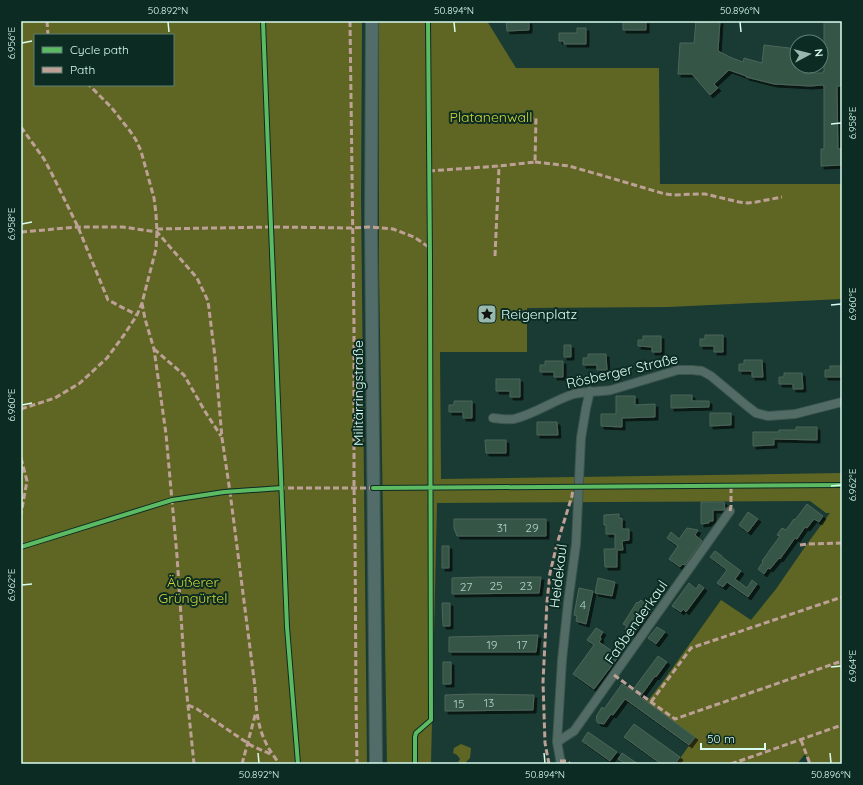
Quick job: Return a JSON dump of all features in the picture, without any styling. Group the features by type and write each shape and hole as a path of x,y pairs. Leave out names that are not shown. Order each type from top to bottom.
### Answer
{"main road":[{"name":"Militärringstraße","path":"372,21 371,222 376,764"}],"street":[{"name":"Rösberger Straße","path":"493,418 502,420 514,418 531,413 575,394 611,390 678,370 702,371 711,376 756,413 768,416 795,414 842,402"},
{"name":"Heidekaul","path":"561,764 557,742 562,660 576,544 581,438 590,392"},
{"name":"Faßbenderkaul","path":"557,742 574,731 730,511"}],"green space":[{"name":"Äußerer Grüngürtel","path":"21,21 362,21 361,197 367,764 21,764"},
{"name":"Platanenwall","path":"379,21 487,21 516,68 659,68 660,184 842,184 842,299 668,307 527,308 527,352 440,352 441,479 842,473 842,764 809,764 805,754 797,764 676,764 695,737 647,702 721,600 751,620 776,589 830,513 826,513 810,501 437,503 431,764 387,764 379,271"},
{"path":"461,744 471,748 470,758 464,764 458,762 460,759 453,753 454,748"}],"building":[{"path":"506,21 529,21 529,30 507,31"},
{"path":"623,21 646,21 646,30 623,30"},
{"path":"696,21 720,21 718,51 732,58 743,62 744,58 762,63 764,45 789,48 789,74 829,74 829,34 824,34 824,21 842,21 842,86 837,86 838,149 842,149 842,165 821,166 821,149 824,149 823,85 810,86 774,84 746,77 729,70 714,84 718,88 710,95 692,74 678,74 680,43 694,43"},
{"path":"577,28 586,28 586,44 564,44 564,41 559,41 559,33 577,33"},
{"path":"705,335 723,335 723,352 714,352 714,346 700,346 700,339 705,339"},
{"path":"643,336 661,336 661,352 652,352 652,347 638,346 638,340 643,340"},
{"path":"564,345 571,345 571,357 564,357"},
{"path":"588,354 606,354 607,370 597,370 597,365 583,365 583,358 588,358"},
{"path":"744,360 762,360 763,377 752,377 752,371 739,371 739,364 744,364"},
{"path":"545,361 563,361 563,377 554,377 554,372 540,372 540,365 545,365"},
{"path":"830,366 842,366 842,377 825,377 825,370 830,370"},
{"path":"784,373 802,373 803,389 793,389 793,384 779,384 779,377 784,377"},
{"path":"496,379 520,379 520,397 510,397 510,391 496,391"},
{"path":"671,395 692,395 692,401 709,401 709,407 671,408"},
{"path":"616,396 635,396 635,405 655,404 655,417 622,418 622,427 601,426 601,414 616,414"},
{"path":"454,401 472,401 472,418 463,418 463,412 449,412 449,405 454,405"},
{"path":"710,413 731,413 731,425 710,426"},
{"path":"537,422 557,422 558,435 537,435"},
{"path":"796,427 817,427 817,440 774,439 774,445 753,446 753,432 779,432 779,430 796,430"},
{"path":"485,440 506,440 506,453 486,453"},
{"path":"701,502 724,502 725,509 713,510 713,521 701,524"},
{"path":"807,504 823,516 819,522 814,519 807,528 805,527 780,559 779,558 770,569 768,568 764,574 758,569 780,536 777,535 782,528 786,530"},
{"path":"748,512 758,519 748,532 739,525"},
{"path":"619,514 619,518 622,518 622,529 629,529 629,540 622,541 623,550 617,550 617,567 605,567 604,549 615,549 615,534 606,534 604,515"},
{"path":"454,519 546,519 546,536 457,536 454,528"},
{"path":"687,528 698,530 695,535 702,541 685,565 683,564 680,567 669,559 678,546 667,538 671,532 679,539"},
{"path":"442,546 449,546 449,568 442,568"},
{"path":"715,551 741,571 735,579 747,588 752,580 757,584 748,597 727,582 723,587 717,583 727,570 710,557"},
{"path":"541,577 539,593 452,594 452,578"},
{"path":"598,578 615,582 612,596 595,593"},
{"path":"689,583 696,589 699,584 704,588 686,612 683,609 681,612 672,606"},
{"path":"579,588 593,591 586,624 576,621 577,616 574,615"},
{"path":"641,600 647,605 645,608 650,612 633,635 625,629 627,626 623,624 637,602 638,603"},
{"path":"442,603 450,603 450,626 443,626"},
{"path":"657,627 665,632 656,644 648,638"},
{"path":"596,628 603,632 599,642 619,656 594,689 573,674 594,645 587,640"},
{"path":"538,635 536,652 449,652 449,637"},
{"path":"658,656 667,662 640,697 695,737 689,745 625,699 604,724 598,723 596,720 596,717 602,707 604,709 622,684 632,691"},
{"path":"443,662 451,662 451,684 443,684"},
{"path":"445,695 534,695 533,710 445,711"},
{"path":"634,724 680,757 675,764 661,764 624,737"},
{"path":"588,732 617,752 610,761 582,741"},
{"path":"622,753 638,764 626,764 618,759"}],"marked path":[{"path":"47,21 48,34"},
{"path":"350,21 357,764"},
{"path":"21,409 55,398 80,383 107,358 137,315 142,303 156,249 157,232 154,198 141,151 130,131 111,107 90,86"},
{"path":"429,171 535,162 536,118 506,117"},
{"path":"21,127 44,159 52,174 78,227 108,300 137,315"},
{"path":"535,162 569,166 665,194 705,194 748,203 782,197"},
{"path":"495,256 499,166"},
{"path":"21,232 78,227 123,227 157,232 197,278 208,301 215,357 222,438 258,716 263,736 279,764"},
{"path":"157,229 371,227 393,229 414,237 430,248"},
{"path":"142,303 154,349 166,434 177,556 185,676 194,764"},
{"path":"154,349 184,375 221,436"},
{"path":"21,458 27,481 21,514"},
{"path":"730,511 731,486"},
{"path":"549,764 545,743 543,682 547,602 550,573 557,544 572,496 573,487"},
{"path":"279,488 375,488"},
{"path":"800,545 842,543"},
{"path":"651,702 691,648 842,597"},
{"path":"614,675 675,719 842,661"},
{"path":"188,705 197,709 252,746 273,755"},
{"path":"242,764 256,712"},
{"path":"731,764 842,725"},
{"path":"801,740 810,764"},
{"path":"560,761 567,761 570,764"}],"cycle path":[{"path":"263,21 287,627 298,764"},
{"path":"415,764 416,733 431,720 428,21"},
{"path":"373,488 842,485"},
{"path":"21,547 172,500 224,492 281,488"}],"place":[{"name":"Reigenplatz","path":"487,314"}]}
